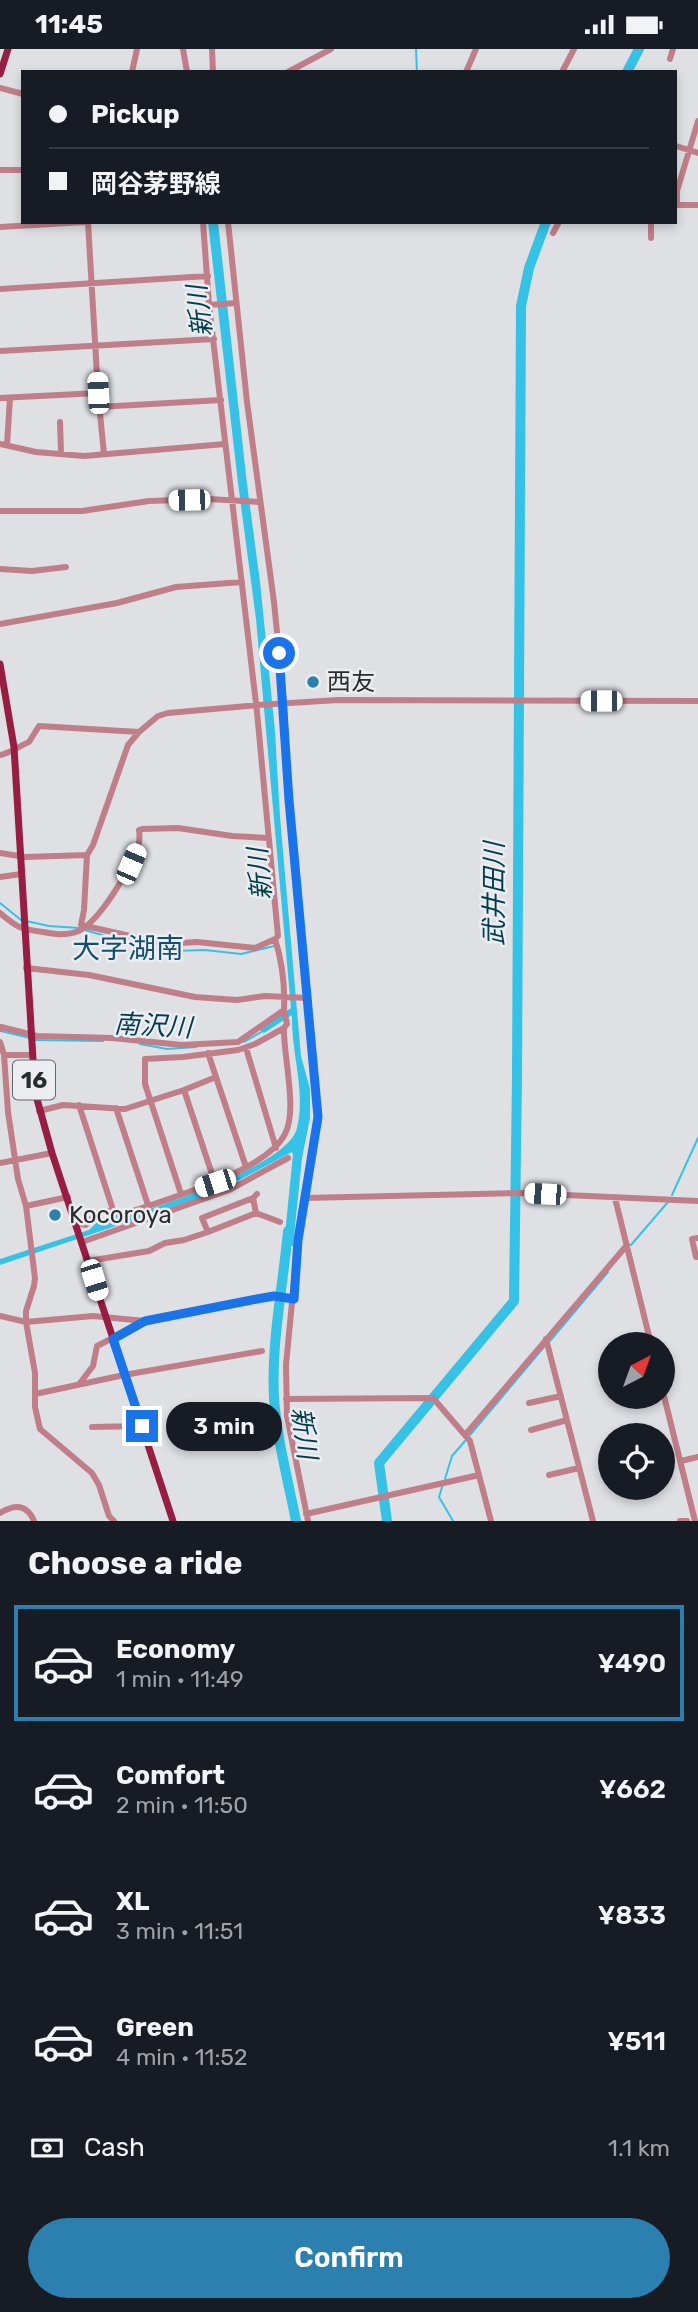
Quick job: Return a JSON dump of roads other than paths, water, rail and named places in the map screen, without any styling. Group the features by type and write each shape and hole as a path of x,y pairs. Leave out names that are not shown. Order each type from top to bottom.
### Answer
{"main road":[{"path":"0,74 8,49"},
{"name":"16","path":"0,664 14,747 35,1092 52,1153 173,1521"}],"street":[{"path":"132,70 137,49"},
{"path":"183,49 187,70"},
{"path":"212,49 213,70"},
{"path":"292,70 331,49"},
{"path":"467,70 476,49"},
{"path":"563,70 573,51 564,49"},
{"path":"670,59 672,49"},
{"path":"0,88 21,93"},
{"path":"677,191 698,121"},
{"path":"677,146 698,153"},
{"path":"0,170 21,170"},
{"path":"677,205 698,205"},
{"path":"0,227 52,224"},
{"path":"86,224 103,454"},
{"path":"203,224 225,444 234,501 256,705 278,936 255,948 197,942 166,944 81,925 87,855 93,845 128,745 152,720 168,713 256,705 338,700 698,701"},
{"path":"228,224 233,303 257,502 274,602 305,998 318,1117 290,1298 286,1365 287,1416 307,1517 479,1475"},
{"path":"553,233 558,224"},
{"path":"650,237 651,224"},
{"path":"0,289 208,276"},
{"path":"211,305 233,303"},
{"path":"0,351 214,338"},
{"path":"0,398 98,393"},
{"path":"10,398 4,444 36,452 84,456 225,444"},
{"path":"99,407 221,400"},
{"path":"60,422 61,453"},
{"path":"0,511 82,511 149,501 257,502"},
{"path":"0,569 33,571 66,567"},
{"path":"0,624 117,603 176,587 242,582"},
{"path":"0,755 29,742 39,726 139,731"},
{"path":"0,913 16,927 24,923 58,934 75,932 87,925 110,900 131,864 139,846 139,830 142,829 178,828 268,838"},
{"path":"0,853 20,856 87,855"},
{"path":"0,877 21,874"},
{"path":"181,1194 145,1084 145,1059 238,1050 284,1028 287,1024 284,1010 286,998 275,939"},
{"path":"26,968 89,975 195,997 237,1000 265,996 305,998"},
{"path":"0,1029 1,1027 31,1035 112,1038 182,1045 238,1042 284,1010"},
{"path":"78,1227 86,1225 97,1213 113,1210 124,1214 215,1183 276,1148 285,1135 289,1115 290,1094 284,1028"},
{"path":"0,1042 4,1055 15,1161 26,1206 34,1286 26,1311 26,1322 35,1373 35,1408 40,1429 92,1473 109,1516 114,1521"},
{"path":"246,1048 276,1148"},
{"path":"208,1053 246,1167"},
{"path":"4,1055 32,1055"},
{"path":"39,1111 63,1105 125,1108 216,1077"},
{"path":"184,1090 215,1183"},
{"path":"79,1105 113,1210"},
{"path":"116,1108 148,1205"},
{"path":"0,1163 52,1153"},
{"path":"82,1241 229,1190 288,1157"},
{"path":"304,1198 518,1193 698,1201"},
{"path":"208,1232 202,1218 255,1196 257,1213"},
{"path":"26,1206 68,1197"},
{"path":"615,1198 648,1332"},
{"path":"88,1261 149,1251 165,1243 184,1240 257,1213 280,1222"},
{"path":"698,1238 692,1239 698,1257"},
{"path":"466,1434 626,1245"},
{"path":"0,1316 26,1322 93,1316 145,1321 276,1297 290,1298"},
{"path":"78,1385 93,1366 97,1346 145,1321"},
{"path":"546,1339 593,1521"},
{"path":"35,1394 262,1350"},
{"path":"529,1403 561,1396"},
{"path":"286,1399 435,1399 470,1441 491,1521"},
{"path":"667,1409 695,1521"},
{"path":"531,1430 567,1420"},
{"path":"92,1427 142,1426"},
{"path":"681,1461 698,1457"},
{"path":"549,1475 579,1468"},
{"path":"0,1513 10,1507 19,1506 30,1512 34,1521"},
{"path":"680,1521 687,1521"}],"water":[{"path":"208,224 218,224 275,731 301,1056 310,1089 310,1118 302,1158 293,1246 284,1244 292,1152 217,1192 0,1265 0,1259 89,1230 98,1221 116,1215 122,1218 220,1183 271,1156 289,1142 297,1128 300,1100 292,1015 264,1033 260,1030 291,1008 256,619"}],"waterway":[{"path":"416,49 417,70"},
{"name":"武井田川","path":"628,70 639,49"},
{"name":"武井田川","path":"387,1521 379,1463 514,1301 521,306 529,268 545,224"},
{"path":"0,903 21,920"},
{"path":"26,921 79,928"},
{"path":"85,930 136,945 172,951 205,950 241,954 274,946"},
{"name":"南沢川","path":"1,1031 30,1038"},
{"name":"南沢川","path":"244,1042 263,1031"},
{"name":"南沢川","path":"35,1040 103,1041"},
{"name":"南沢川","path":"140,1044 167,1049 196,1047"},
{"path":"672,1195 698,1138"},
{"path":"631,1245 668,1202"},
{"name":"新川","path":"288,1231 276,1335 274,1398 280,1445 296,1521"},
{"path":"550,1341 608,1272"},
{"path":"470,1435 544,1347"},
{"path":"445,1479 452,1456 465,1441"},
{"path":"443,1484 439,1497 453,1521"}],"place":[{"name":"西友","path":"313,682"},
{"name":"Kocoroya","path":"55,1215"}],"district":[{"name":"大字湖南","path":"128,948"}]}
